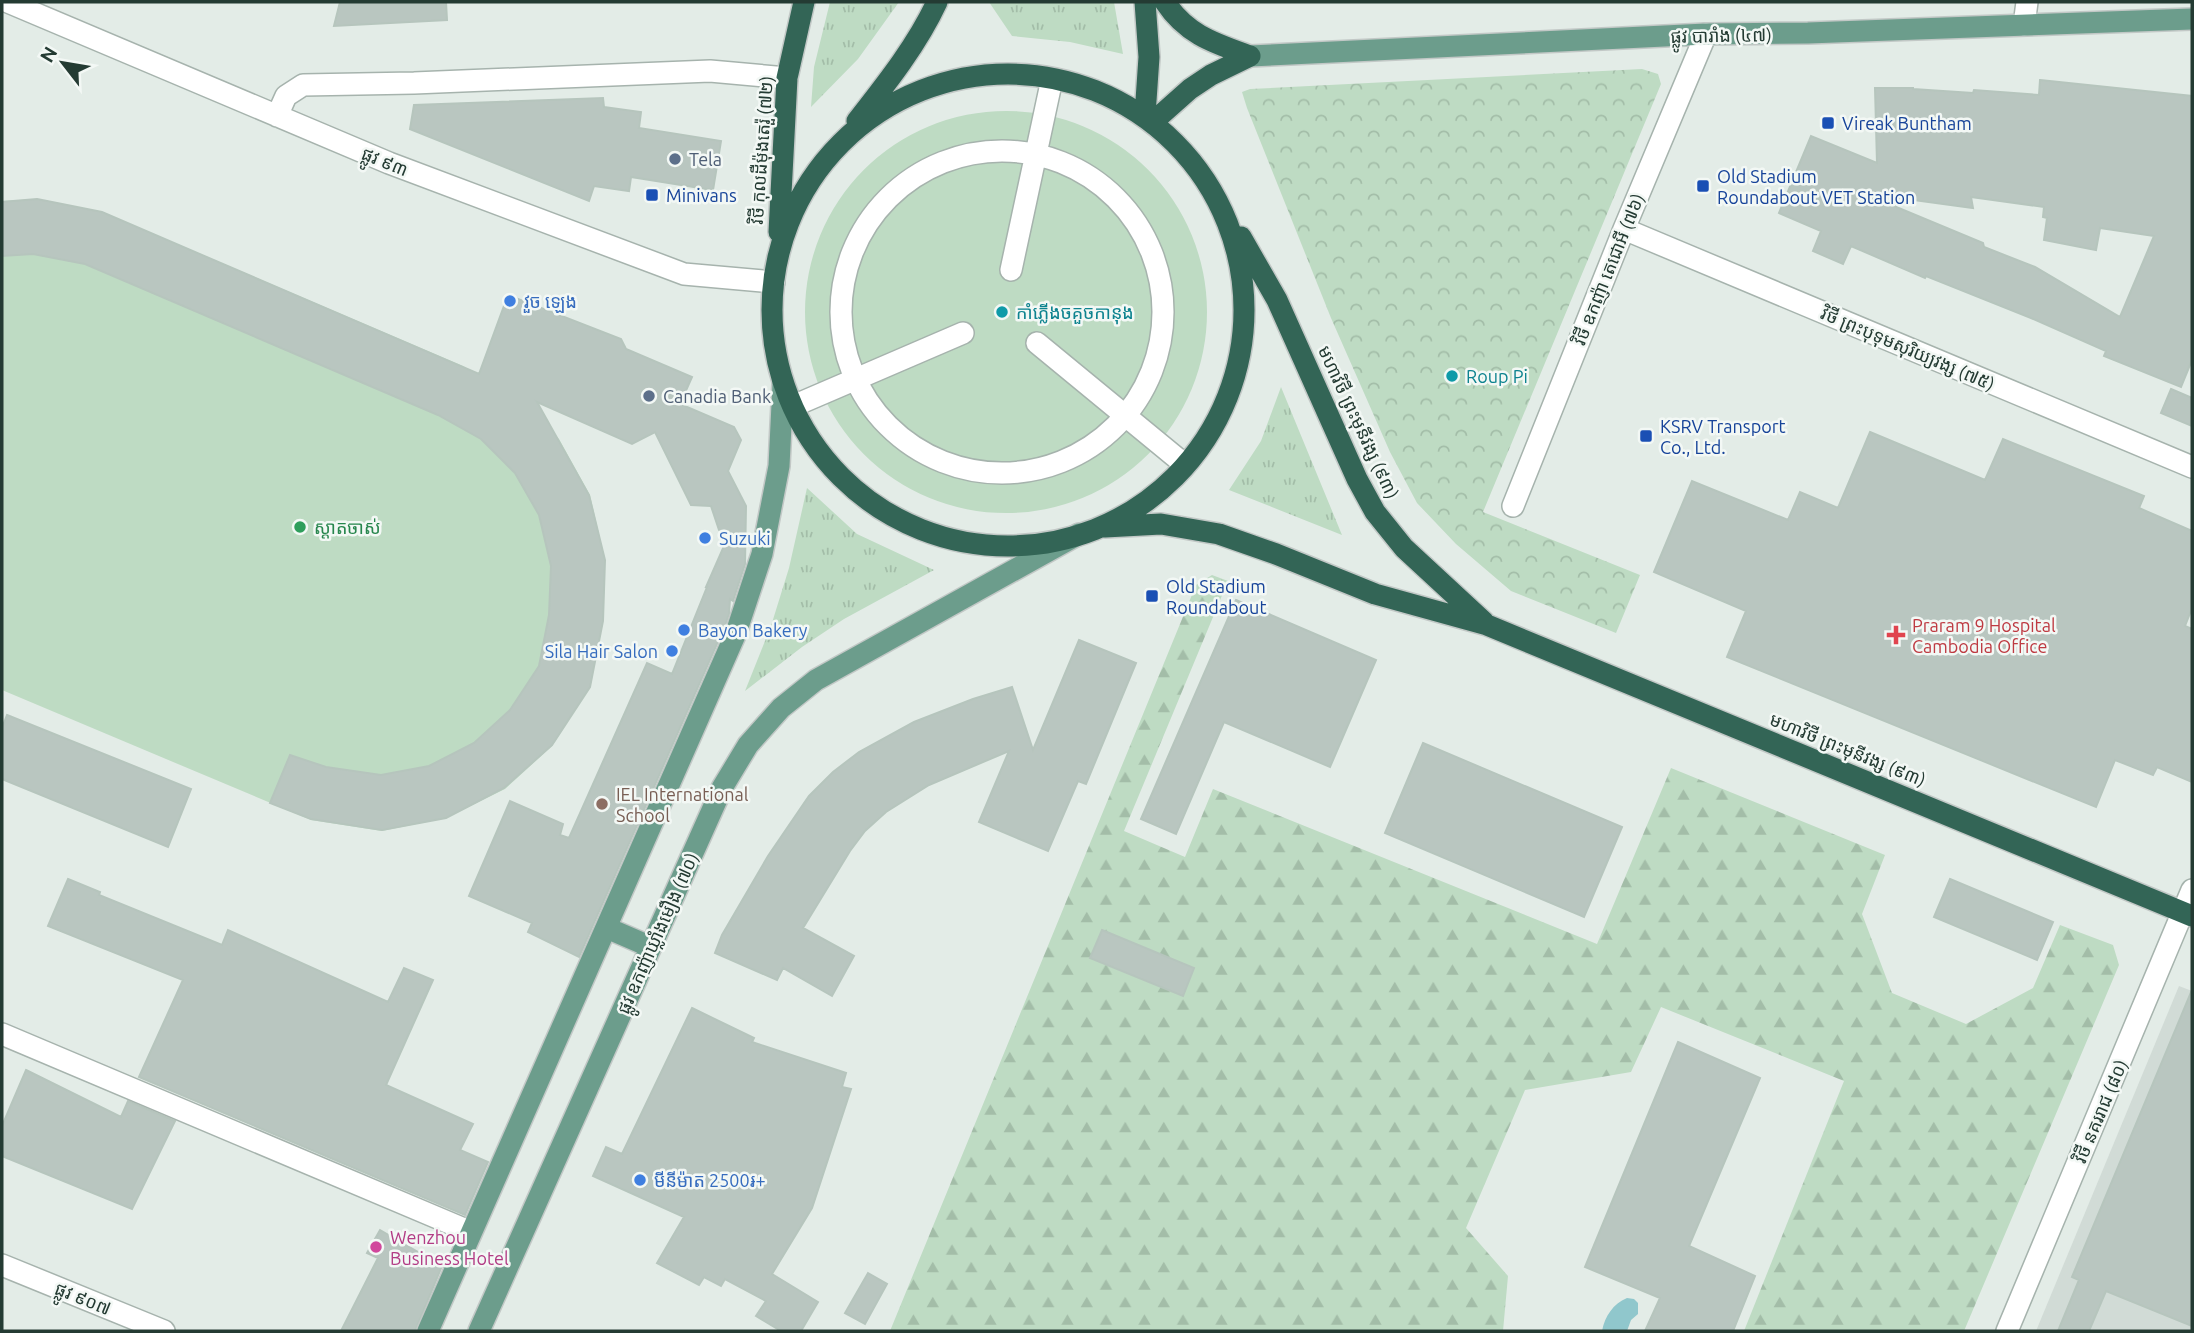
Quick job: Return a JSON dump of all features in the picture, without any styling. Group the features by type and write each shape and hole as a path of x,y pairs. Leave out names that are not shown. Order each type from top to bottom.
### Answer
{"highway":[{"name":"វិថី កុលដឺម៉ុងតេរ៉ួ (៧២)","path":"777,261 787,78 804,2"},
{"path":"841,142 866,121 923,92 954,83 1015,76 1052,79 1084,86 1149,118 1186,149 1208,176 1227,211 1239,255 1244,300 1240,345 1228,389 1208,430 1184,464 1129,511 1100,527 1079,534 1040,543 1000,547 948,541 922,532 875,508 854,492 817,453 791,407 783,384 774,331 774,282 787,225 822,163 886,85 937,2"},
{"path":"1145,2 1149,57 1149,118"},
{"path":"1165,2 1186,28 1207,41 1250,56"},
{"path":"1149,118 1212,75 1250,56"},
{"name":"មហាវិថី ព្រះមុនីវង្ស (៩៣)","path":"1227,211 1277,300 1357,479 1375,512 1404,548 1487,625"},
{"name":"មហាវិថី ព្រះមុនីវង្ស (៩៣)","path":"1100,527 1161,524 1219,534 1375,594 1487,625 2188,914"}],"main road":[{"name":"ផ្លូវ បារាំង (៤៧)","path":"1250,56 1706,34 1808,33 2192,19"},
{"path":"428,1331 736,632 762,554 779,466 783,384"},
{"name":"ផ្លូវ ឧកញ៉ាឃ្លាំងមឿង (៧០)","path":"479,1331 722,788 748,745 781,708 816,680 1079,534"},
{"path":"607,928 651,947"}],"street":[{"name":"ផ្លូវ ៩៣","path":"8,2 389,163 684,274 774,282"},
{"path":"2024,25 2027,2"},
{"name":"វិថី ឧកញ៉ា តេជោអី (៧៦)","path":"1513,506 1706,34"},
{"path":"277,116 286,96 303,85 709,71 787,78"},
{"path":"1011,270 1052,79"},
{"path":"999,150 1036,154 1066,163 1096,180 1121,202 1141,229 1155,260 1163,293 1163,327 1156,361 1142,392 1126,416 1096,443 1065,461 1031,471 995,474 960,468 927,455 898,435 873,409 855,379 844,345 841,310 846,275 858,242 877,212 902,187 931,167 964,155 999,150"},
{"name":"វិថី ព្រះបុទុមសុរិយ្យវង្ស (៧៥)","path":"1624,229 2192,467"},
{"path":"791,407 962,332"},
{"path":"1037,343 1184,464"},
{"name":"វិថី នគររាជ (៨០)","path":"2007,1331 2188,914 2192,890"},
{"path":"2,1034 471,1232"},
{"name":"ផ្លូវ ៩០៧","path":"2,1265 164,1331"}],"shaded area":[{"path":"2179,986 2192,991 2192,1331 2036,1331"}],"green space":[{"path":"830,2 899,2 858,59 811,107 814,67"},
{"path":"989,2 1114,2 1123,54 1070,42 1012,36"},
{"path":"1642,69 1658,74 1661,84 1483,512 1640,575 1616,633 1511,591 1456,544 1417,503 1390,452 1331,318 1242,92 1250,89"},
{"path":"1006,111 1045,115 1083,127 1118,145 1148,170 1173,200 1191,235 1203,273 1207,312 1203,351 1191,389 1173,424 1148,454 1118,479 1083,497 1045,509 1006,513 967,509 929,497 894,479 864,454 839,424 821,389 809,351 805,312 809,273 821,235 839,200 864,170 894,145 929,127 967,115"},
{"name":"ស្ដាតចាស់","path":"37,199 102,212 463,366 514,395 559,439 590,495 605,560 603,621 590,687 552,746 505,789 446,818 382,831 311,820 2,690 2,201"},
{"path":"1281,387 1342,535 1229,490 1261,441"},
{"path":"807,488 857,534 934,570 844,619 745,691 771,626 789,568"},
{"path":"1212,575 1228,581 1124,831 1185,857 1213,789 1597,944 1671,768 1885,855 1862,914 1892,993 1966,1024 2033,988 2060,925 2113,945 2119,965 1964,1331 1744,1331 1844,1081 1661,1007 1631,1072 1525,1090 1466,1228 1508,1276 1503,1331 890,1331 1196,585"}],"water":[{"path":"1627,1298 1638,1303 1638,1314 1631,1320 1627,1331 1602,1331 1610,1311"}],"building":[{"path":"340,2 446,2 447,20 334,26"},
{"path":"2040,80 2192,96 2192,360 2181,387 2104,356 2106,351 2031,318 1926,276 1925,278 1851,246 1843,264 1813,251 1821,231 1779,213 1811,136 1877,163 1875,88 1973,93 1974,90 2039,95","holes":["1877,195 1973,208 1971,197 2044,207 2043,217 2047,218 2044,240 2096,250 2100,228 2154,236 2120,317 2035,267 1877,199"]},
{"path":"603,98 604,107 641,112 639,128 721,141 713,190 631,177 629,191 594,186 589,201 410,129 414,105"},
{"path":"37,199 102,212 479,374 508,295 621,339 626,349 692,377 680,404 734,427 741,440 728,471 746,506 745,564 733,601 730,599 724,628 579,957 528,932 532,923 469,896 510,801 563,824 560,835 569,838 647,663 672,674 728,537 719,530 711,506 691,505 655,432 632,444 537,402 589,495 605,560 603,621 590,687 552,745 504,788 446,818 382,830 311,819 270,803 290,755 326,767 381,775 429,766 474,743 510,710 539,666 549,615 551,566 539,515 515,473 481,439 438,415 85,264 33,254 2,256 2,202"},
{"path":"2171,389 2192,398 2192,426 2161,413"},
{"path":"1870,432 1985,480 2003,439 2144,496 2139,508 2192,531 2192,608 2185,626 2192,629 2192,782 2157,767 2153,775 2115,760 2096,807 1727,657 1746,611 1654,572 1692,481 1788,520 1800,492 1838,508"},
{"path":"1236,600 1376,660 1330,767 1224,722 1176,834 1141,819"},
{"path":"1079,640 1136,663 1086,784 1078,781 1048,851 979,822 1009,751 929,785 886,812 865,831 850,851 803,928 854,956 832,996 783,968 777,980 715,953 722,935 768,856 809,796 833,772 859,752 914,722 1012,687 1033,750"},
{"path":"7,715 191,789 168,847 2,779 2,728"},
{"path":"1423,743 1622,827 1584,917 1385,833"},
{"path":"68,879 100,892 99,895 222,945 228,930 388,1002 404,968 433,980 386,1085 473,1124 460,1150 488,1162 465,1215 139,1077 183,980 48,926"},
{"path":"1950,879 2053,922 2037,960 1934,917"},
{"path":"1102,930 1194,968 1183,996 1090,958"},
{"path":"2192,990 2192,1326 2106,1291 2089,1331 2058,1331 2079,1280 2072,1277"},
{"path":"692,1008 754,1038 752,1042 846,1073 842,1087 851,1089 812,1208 772,1274 818,1302 801,1331 781,1331 756,1316 766,1301 725,1279 721,1286 704,1277 699,1285 657,1263 684,1217 593,1176 606,1147 622,1154"},
{"path":"1678,1042 1760,1078 1689,1246 1755,1276 1733,1331 1645,1331 1660,1298 1585,1267"},
{"path":"26,1070 121,1117 128,1101 175,1121 132,1209 2,1156 2,1126"},
{"path":"380,1230 442,1266 415,1331 341,1331 378,1258 367,1253"},
{"path":"868,1273 887,1284 865,1324 845,1313"}],"place":[{"name":"Vireak Buntham","path":"1828,123"},
{"name":"Tela","path":"675,159"},
{"name":"Old Stadium Roundabout VET Station","path":"1703,186"},
{"name":"Minivans","path":"652,195"},
{"name":"វួច ឡេង","path":"510,301"},
{"name":"កាំភ្លើងចគួចកានុង","path":"1002,312"},
{"name":"Roup Pi","path":"1452,376"},
{"name":"Canadia Bank","path":"649,396"},
{"name":"KSRV Transport Co., Ltd.","path":"1646,436"},
{"name":"ស្ដាតចាស់","path":"300,527"},
{"name":"Suzuki","path":"705,538"},
{"name":"Old Stadium Roundabout","path":"1152,596"},
{"name":"Bayon Bakery","path":"684,630"},
{"name":"Praram 9 Hospital Cambodia Office","path":"1896,635"},
{"name":"Sila Hair Salon","path":"672,651"},
{"name":"IEL International School","path":"602,804"},
{"name":"មីនីម៉ាត 2500៛+","path":"640,1180"},
{"name":"Wenzhou Business Hotel","path":"376,1247"}]}
